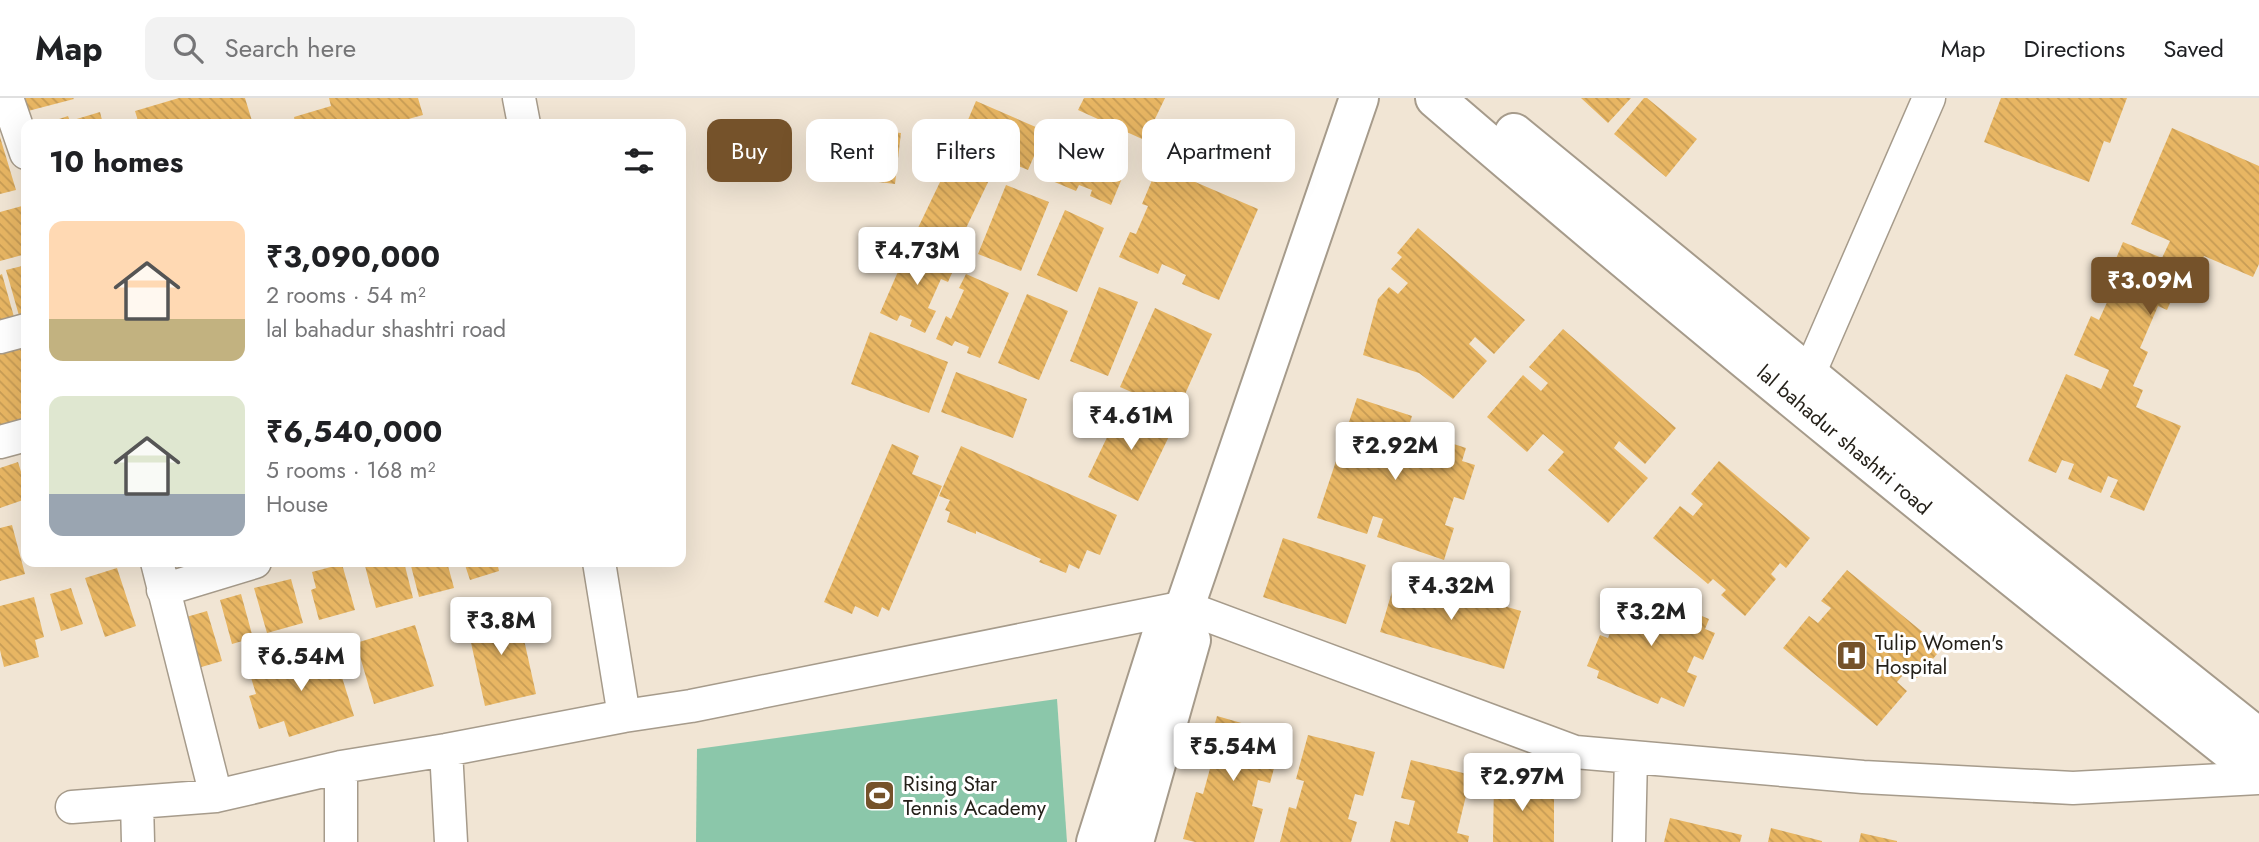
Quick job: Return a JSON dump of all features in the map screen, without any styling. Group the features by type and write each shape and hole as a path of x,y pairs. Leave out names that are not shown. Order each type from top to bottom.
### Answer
{"main road":[{"path":"1096,842 1163,630 1183,613 1359,98"},
{"name":"lal bahadur shashtri road","path":"1435,98 1563,209 1966,541 2259,776"},
{"path":"1472,98 2002,533 2259,738"},
{"path":"1134,842 1191,640 1183,613"}],"street":[{"path":"7,98 21,139"},
{"path":"519,98 523,119"},
{"path":"1809,374 1929,98"},
{"path":"0,337 21,331"},
{"path":"0,442 21,436"},
{"path":"216,796 160,576 221,567"},
{"path":"600,567 624,716"},
{"path":"72,807 216,796 341,767 691,706 1183,613 1575,752 1863,777 2073,788 2259,776"},
{"path":"446,750 451,842"},
{"path":"1629,842 1631,757"},
{"path":"341,767 341,842"},
{"path":"137,802 138,842"}],"green space":[{"name":"Rising Star Tennis Academy","path":"1057,699 1067,842 696,842 697,749"}],"building":[{"path":"15,98 74,99 28,111 25,100 16,103"},
{"path":"179,98 245,98 251,119 137,119 135,111"},
{"path":"329,98 418,98 423,115 408,119 295,119 331,106"},
{"path":"1084,98 1165,98 1155,119 1142,119 1142,139 1128,133 1128,119 1098,119 1078,110"},
{"path":"1581,98 1631,98 1608,123"},
{"path":"1644,98 1697,139 1666,177 1614,134"},
{"path":"2001,98 2127,98 2110,143 2104,141 2089,182 1984,142"},
{"path":"976,101 1017,119 968,119"},
{"path":"100,112 102,119 77,119"},
{"path":"1020,120 1034,126 1034,156 1028,170 1020,167"},
{"path":"2172,128 2259,166 2259,264 2253,277 2204,256 2196,275 2184,270 2167,310 2158,306 2140,348 2148,352 2133,386 2143,390 2136,407 2181,426 2144,511 2110,497 2118,480 2108,476 2101,493 2068,479 2074,464 2062,460 2056,473 2028,461 2066,374 2101,389 2109,370 2074,355 2091,316 2099,320 2113,289 2105,285 2123,242 2162,258 2170,241 2131,224"},
{"path":"898,133 901,133 898,158"},
{"path":"0,137 16,190 0,194"},
{"path":"940,182 988,182 956,249 917,230"},
{"path":"1055,182 1120,182 1111,205 1090,196 1092,190 1079,185 1076,191"},
{"path":"1151,182 1195,182 1258,209 1219,300 1182,284 1186,275 1162,264 1158,274 1119,257 1130,232 1136,234 1148,206 1142,204"},
{"path":"1006,185 1049,202 1021,271 978,254"},
{"path":"21,206 21,255 0,261 0,212"},
{"path":"1065,210 1104,228 1077,292 1037,275"},
{"path":"1418,228 1525,320 1494,354 1475,337 1469,344 1487,361 1453,399 1419,373 1363,355 1378,299 1389,287 1398,294 1408,283 1391,269 1402,257 1397,253"},
{"path":"910,244 956,264 948,282 941,279 928,308 936,311 925,333 910,326 912,320 900,315 897,321 880,313"},
{"path":"21,266 20,319 6,270"},
{"path":"2,274 16,324 0,328 0,275"},
{"path":"966,274 1009,293 980,358 967,353 969,347 955,341 952,346 936,339 946,316 951,319 964,290 959,288"},
{"path":"1099,287 1138,302 1108,376 1070,361"},
{"path":"1027,294 1068,311 1039,380 998,363"},
{"path":"1155,308 1212,334 1177,412 1120,387"},
{"path":"1563,329 1676,428 1645,464 1619,441 1614,448 1648,478 1608,523 1548,470 1564,452 1543,434 1527,452 1487,417 1523,375 1541,391 1548,383 1529,367"},
{"path":"870,332 948,362 929,413 851,384"},
{"path":"21,345 21,432 0,438 0,351"},
{"path":"956,372 1027,399 1013,438 941,412"},
{"path":"1357,398 1412,416 1398,459 1409,463 1420,433 1466,448 1462,461 1475,465 1464,500 1454,497 1445,525 1454,528 1444,560 1377,537 1383,519 1373,516 1367,534 1317,518"},
{"path":"1123,404 1173,428 1138,501 1088,477"},
{"path":"892,444 919,456 912,474 942,486 889,611 882,607 878,617 855,606 852,614 824,602"},
{"path":"961,446 1117,515 1100,555 1087,550 1079,569 1069,564 1066,573 1039,562 1041,559 976,531 976,534 947,522 950,512 945,510 950,500 939,496"},
{"path":"1719,461 1810,538 1786,568 1780,563 1771,574 1776,579 1745,616 1721,595 1726,590 1713,579 1708,584 1653,538 1680,506 1693,516 1703,504 1691,494"},
{"path":"18,462 21,472 21,501 0,508 0,468"},
{"path":"12,525 25,574 0,581 0,528"},
{"path":"1283,538 1366,565 1346,624 1263,597"},
{"path":"343,567 355,610 319,620 311,590 316,588 312,572"},
{"path":"365,567 405,567 413,598 376,608"},
{"path":"411,567 448,567 454,588 419,597"},
{"path":"466,567 498,567 499,571 470,580"},
{"path":"117,568 136,626 105,637 85,578"},
{"path":"1847,570 1942,648 1917,678 1907,670 1897,682 1907,691 1877,726 1783,648 1809,616 1818,623 1831,608 1821,601"},
{"path":"1397,575 1521,611 1504,669 1380,632"},
{"path":"291,579 303,623 267,633 254,588"},
{"path":"71,588 83,624 61,631 50,594"},
{"path":"1635,588 1709,619 1705,629 1715,633 1703,660 1694,656 1687,672 1697,676 1684,707 1661,697 1658,704 1597,678 1599,671 1587,666 1600,635 1608,638 1615,621 1607,618 1618,592 1631,597"},
{"path":"241,594 253,638 232,644 220,600"},
{"path":"34,597 44,637 35,640 39,657 4,667 0,650 0,606"},
{"path":"517,608 536,694 485,706 466,620"},
{"path":"207,611 222,661 198,668 183,618"},
{"path":"415,625 434,686 374,704 356,643"},
{"path":"332,645 354,716 289,737 284,721 259,729 249,696 256,694 249,671"},
{"path":"1217,716 1283,735 1270,783 1258,780 1252,806 1263,809 1254,842 1195,842 1183,839 1196,792 1203,794 1211,765 1204,763"},
{"path":"1308,735 1375,752 1363,796 1355,794 1348,819 1357,822 1351,842 1280,842 1289,807 1296,809 1304,781 1296,779"},
{"path":"1411,760 1471,775 1457,833 1469,836 1468,842 1390,842 1395,821 1409,825 1415,801 1401,798"},
{"path":"1494,781 1536,781 1536,796 1554,796 1554,842 1493,842"},
{"path":"1670,818 1742,835 1740,842 1664,842"},
{"path":"1771,828 1822,841 1822,842 1768,842"},
{"path":"1861,833 1897,841 1897,842 1859,842"}],"place":[{"name":"Tulip Women's Hospital","path":"1852,655"},
{"name":"Rising Star Tennis Academy","path":"880,796"}]}
